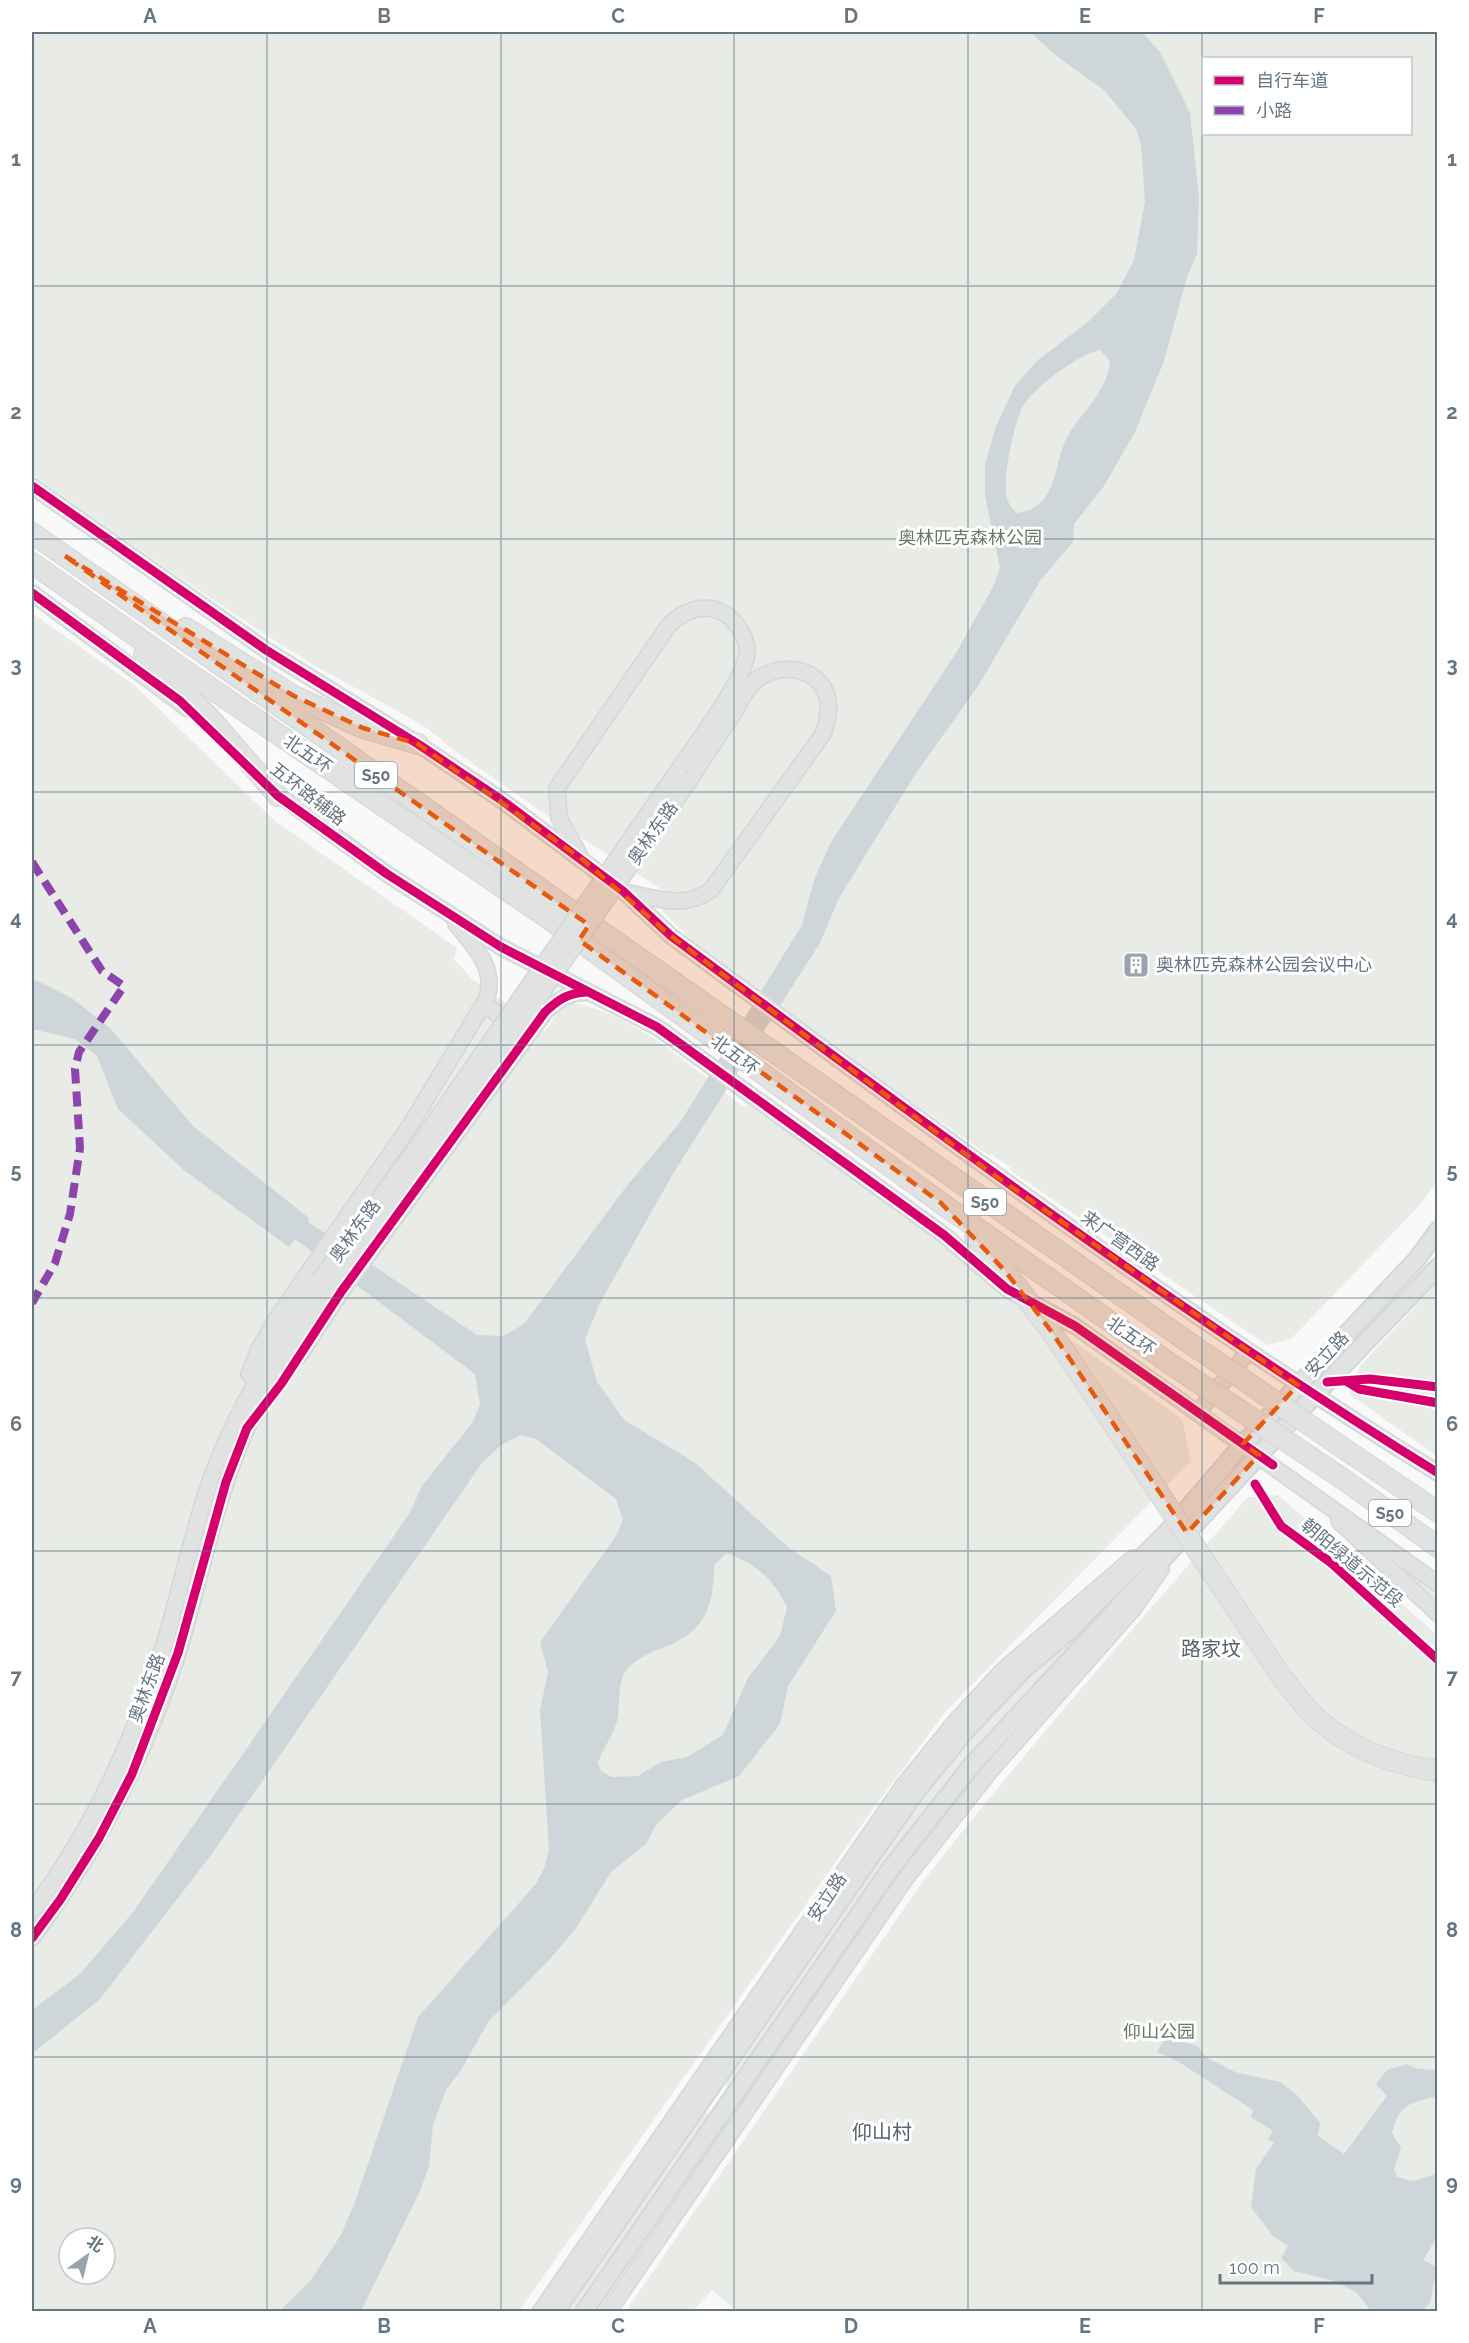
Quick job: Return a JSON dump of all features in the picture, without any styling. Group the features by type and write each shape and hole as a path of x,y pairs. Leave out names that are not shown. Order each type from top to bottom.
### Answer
{"highway":[{"name":"北五环","path":"32,533 783,1061 1437,1512"},
{"path":"65,556 210,642 294,696 363,728 418,744"},
{"name":"北五环","path":"32,562 549,919 940,1203 1172,1365 1343,1479 1437,1547"},
{"path":"109,617 209,717 278,796"},
{"path":"940,1203 964,1225 1005,1271 1051,1331 1283,1680 1319,1721 1356,1746 1394,1763 1437,1771"}],"main road":[{"name":"安立路","path":"584,2312 891,1868 971,1766 1174,1536 1243,1444 1417,1259 1437,1230"},
{"name":"安立路","path":"555,2312 915,1793 968,1728 1025,1668 1174,1536 1259,1455 1437,1267"}],"street":[{"name":"来广营西路","path":"32,486 266,650 418,744 582,859 623,891 672,936 990,1172 1314,1396 1437,1473"},
{"name":"五环路辅路","path":"32,592 180,701 278,796 448,914 501,947 657,1027 944,1234 1007,1289 1076,1326 1298,1482"},
{"name":"奥林东路","path":"329,1288 420,1143 681,766 742,671 747,650 735,623 721,611 709,608 691,610 669,625 557,788 559,818 582,859"},
{"name":"奥林东路","path":"32,1938 60,1900 99,1838 132,1774 178,1653 241,1425 262,1366 329,1288 433,1150 689,781 753,683 774,671 794,669 807,672 821,684 827,698 829,715 824,734 711,890 696,900 671,902 623,891"},
{"path":"241,1425 260,1349 310,1268 411,1124 482,1008 491,983 484,960 448,914"},
{"path":"241,1425 281,1384 329,1288 366,1258 546,1012 558,999 572,993 586,992"},
{"path":"482,1008 490,1008 518,1032 521,1048"},
{"path":"1198,1412 1248,1351"},
{"path":"1328,1382 1370,1379 1437,1386"},
{"name":"奥林东路","path":"32,1911 85,1830 130,1738 162,1648 213,1475 241,1425"},
{"path":"1298,1482 1437,1584"},
{"path":"1298,1482 1437,1614"},
{"name":"安立路","path":"540,2312 903,1786 956,1721 1002,1671 1108,1577 1174,1536"},
{"name":"安立路","path":"608,2312 906,1878 991,1770 1134,1608 1174,1536"}],"highlighted area":[{"path":"65,556 294,696 363,728 418,744 582,859 671,936 990,1172 1298,1385 1243,1444 1259,1455 1187,1533 1051,1331 1005,1271 941,1203 579,940 589,925"}],"green space":[{"name":"奥林匹克森林公园","path":"32,32 1437,32 1437,1182 1419,1206 1291,1339 1267,1345 1011,1171 1010,1167 991,1154 988,1155 716,964 662,911 667,893 543,813 427,729 309,662 169,570 32,474"},
{"path":"32,613 134,685 275,821 457,948 454,959 472,979 545,1031 565,1002 590,1007 615,1016 661,1043 745,1108 747,1104 940,1239 1025,1307 1182,1419 1191,1461 946,1711 873,1809 519,2311 32,2311"},
{"path":"1437,1283 1437,1456 1349,1394 1360,1366"},
{"name":"仰山公园","path":"1278,1495 1437,1635 1437,2311 738,2312 712,2290 693,2311 625,2312 921,1884 960,1834 1082,1688 1248,1497"},
{"path":"1393,1560 1437,1592 1437,1606 1390,1565"},
{"path":"1093,1618 1096,1621 987,1740 731,2088 726,2086 723,2081 924,1794 988,1716"},
{"path":"704,2110 711,2115 576,2311 560,2312"}],"shaded area":[{"path":"1030,32 1142,32 1160,52 1190,113 1199,197 1197,254 1187,277 1164,361 1135,432 1104,486 1074,524 1073,542 1040,581 978,686 916,773 839,898 820,943 674,1172 601,1301 585,1339 597,1382 624,1420 694,1462 788,1547 831,1576 836,1611 788,1686 780,1724 739,1776 682,1800 656,1825 646,1844 611,1872 576,1928 550,1959 488,2022 461,2070 446,2090 433,2125 429,2166 420,2191 361,2311 280,2311 310,2281 341,2235 356,2199 418,2017 535,1885 544,1869 549,1850 540,1711 548,1672 540,1642 616,1536 623,1520 616,1499 536,1439 521,1435 501,1445 482,1463 211,1855 100,1999 32,2054 32,2010 80,1974 134,1911 409,1514 422,1486 473,1422 480,1404 475,1374 295,1239 289,1247 185,1171 118,1109 97,1056 75,1039 32,1029 32,978 73,999 111,1029 193,1126 309,1218 308,1222 477,1335 503,1336 524,1324 626,1187 681,1121 802,925 814,880 831,842 956,653 993,587 1000,568 985,496 985,465 996,426 1016,384 1038,360 1088,322 1117,293 1134,260 1145,202 1141,145 1136,129 1104,90 1058,57","holes":["1100,350 1110,361 1104,383 1065,442 1046,496 1033,508 1017,513 1008,502 1006,484 1017,421 1025,403 1049,379 1070,364","726,1553 755,1567 776,1588 787,1607 780,1636 748,1678 723,1735 687,1757 661,1762 638,1776 612,1777 601,1771 598,1763 617,1721 620,1686 624,1673 643,1657 672,1644 694,1630 706,1612 710,1601 714,1565"]},
{"path":"1166,2037 1197,2046 1207,2058 1235,2072 1280,2082 1297,2095 1320,2123 1318,2136 1344,2154 1387,2096 1376,2084 1387,2070 1406,2064 1418,2069 1437,2070 1437,2096 1407,2106 1399,2115 1392,2133 1401,2148 1394,2169 1397,2177 1413,2181 1437,2174 1437,2237 1423,2260 1437,2267 1430,2303 1422,2311 1371,2311 1357,2293 1335,2281 1294,2271 1281,2258 1288,2246 1272,2235 1251,2207 1256,2169 1274,2143 1268,2139 1273,2131 1251,2117 1253,2110 1179,2062 1157,2052"}],"marked path":[{"path":"32,862 102,971 124,986 79,1052 75,1069 80,1148 70,1214 55,1263 32,1303"}],"cycle path":[{"path":"32,486 266,650 418,744 500,799 623,891 671,936 1049,1212 1241,1346 1438,1473"},
{"path":"32,593 180,701 278,796 387,874 501,947 657,1027 944,1235 1007,1289 1075,1326 1273,1465"},
{"path":"32,1938 60,1900 99,1838 132,1774 178,1653 226,1482 247,1428 281,1384 341,1292 545,1012 564,997 587,992"},
{"path":"1327,1382 1370,1379 1438,1387"},
{"path":"1346,1381 1359,1389 1438,1403"},
{"name":"朝阳绿道示范段","path":"1255,1484 1281,1526 1330,1562 1438,1660"}],"place":[{"name":"奥林匹克森林公园会议中心","path":"1136,965"}],"district":[{"name":"路家坟","path":"1211,1649"},
{"name":"仰山村","path":"882,2132"}]}
